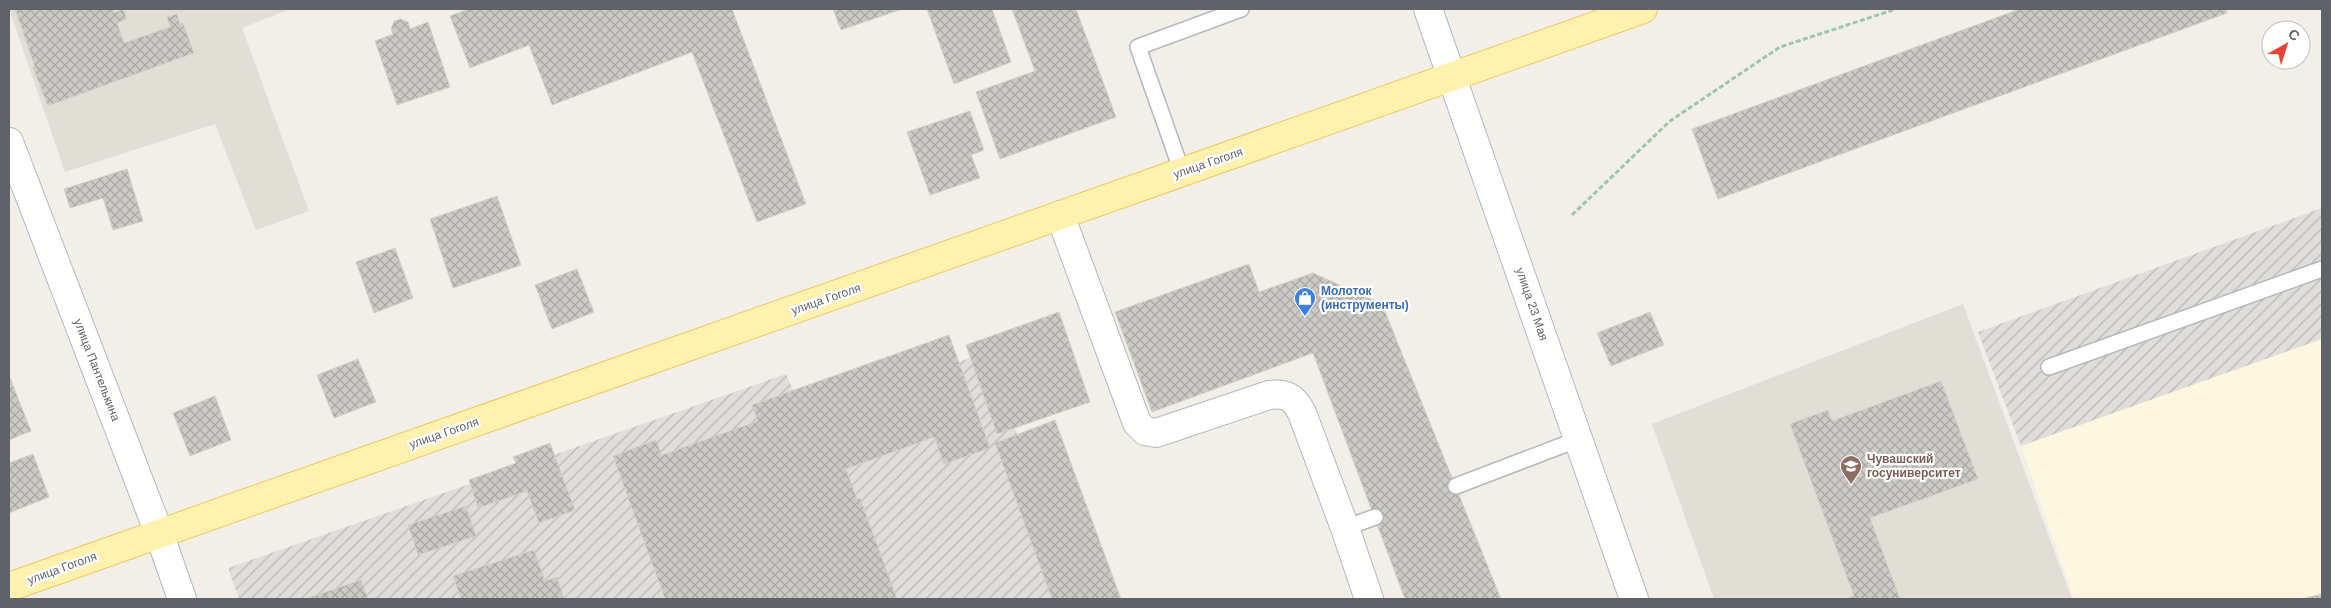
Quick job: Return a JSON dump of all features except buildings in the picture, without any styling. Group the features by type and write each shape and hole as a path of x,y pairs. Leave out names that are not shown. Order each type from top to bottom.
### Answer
{"main road":[{"name":"улица Гоголя","path":"9,587 1643,9"}],"street":[{"name":"улица 23 Мая","path":"1428,9 1634,599"},
{"name":"улица Пантелькина","path":"9,142 159,533 182,599"},
{"path":"1060,215 1137,423 1145,431 1156,433 1269,395 1279,393 1289,396 1297,403 1302,413 1345,528 1368,599"}],"lane":[{"path":"1182,172 1138,47 1241,9"},
{"path":"2049,367 2322,269"},
{"path":"1456,486 1579,439"},
{"path":"1345,528 1375,517"}],"path":[{"path":"1572,215 1670,121 1780,46 1896,9"}],"shaded area":[{"path":"9,9 290,9 242,28 309,211 256,230 215,124 65,172"},
{"path":"2322,208 2322,339 2021,446 1978,332"},
{"name":"Чувашский госуниверситет","path":"1963,304 2072,599 1714,599 1652,424"},
{"path":"2322,339 2322,599 2074,599 2021,446"},
{"path":"988,351 1074,599 239,599 228,568 786,374 806,420"}],"place":[{"name":"Молоток (инструменты)","path":"1305,317"},
{"name":"Чувашский госуниверситет","path":"1851,485"}]}
